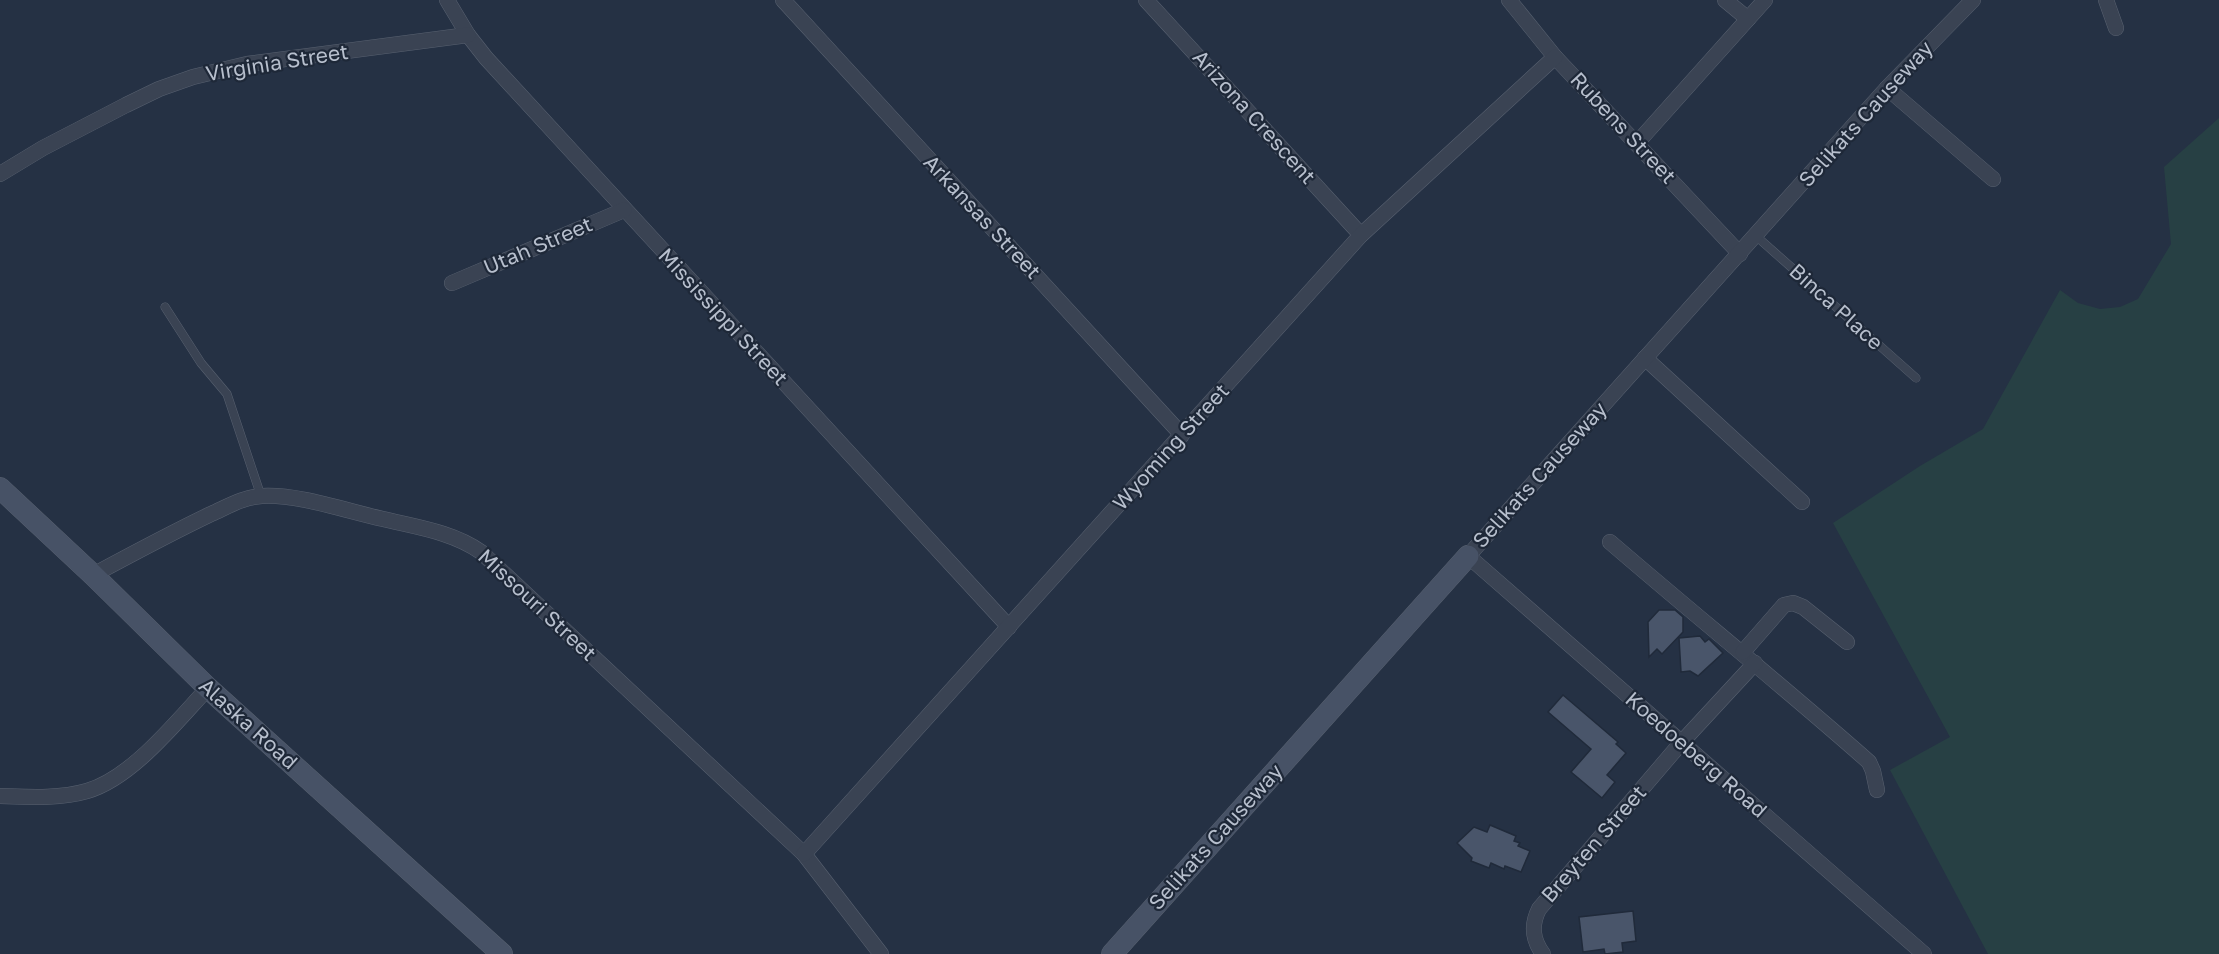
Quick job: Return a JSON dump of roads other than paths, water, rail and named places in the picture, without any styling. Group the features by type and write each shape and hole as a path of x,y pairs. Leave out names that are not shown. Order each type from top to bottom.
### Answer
{"street":[{"name":"Mississippi Street","path":"447,0 468,35 486,58 1009,627"},
{"name":"Arkansas Street","path":"783,0 1182,435"},
{"name":"Arizona Crescent","path":"1146,0 1361,235"},
{"name":"Rubens Street","path":"1509,0 1555,57 1740,254"},
{"path":"1725,0 1748,19"},
{"path":"1637,143 1765,0"},
{"name":"Selikats Causeway","path":"1112,954 1887,87 1973,0"},
{"path":"2106,0 2116,28"},
{"name":"Virginia Street","path":"0,174 43,148 126,105 193,77 247,64 468,35"},
{"name":"Wyoming Street","path":"804,854 1361,235 1555,57"},
{"path":"1887,87 1993,179"},
{"name":"Utah Street","path":"452,283 624,210"},
{"path":"1645,358 1802,502"},
{"name":"Alaska Road","path":"0,488 208,688 502,954"},
{"name":"Missouri Street","path":"93,575 188,525 241,501 261,496 275,496 313,503 440,533 471,545 804,854 881,954"},
{"path":"1610,542 1689,610 1743,652 1869,762 1877,790"},
{"name":"Koedoeberg Road","path":"1467,556 1924,954"},
{"path":"1743,652 1784,605 1791,603 1803,607 1847,642"},
{"name":"Breyten Street","path":"1543,954 1538,947 1533,930 1539,909 1681,743 1755,663"},
{"path":"0,796 45,797 78,793 100,786 123,773 137,761 208,688"}],"lane":[{"name":"Binca Place","path":"1756,236 1916,378"},
{"path":"165,307 201,363 227,394 261,496"}]}
